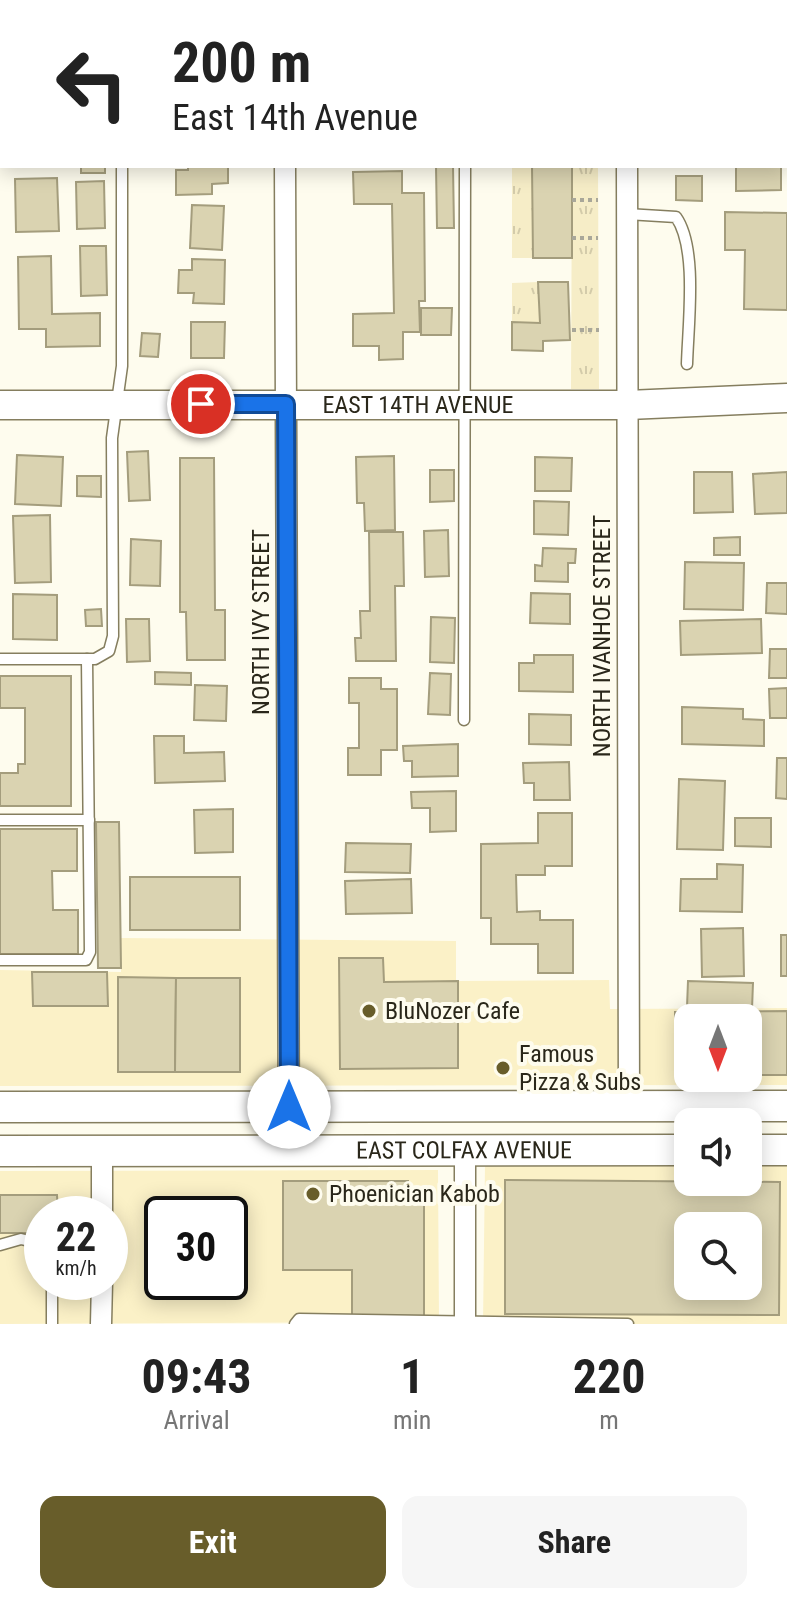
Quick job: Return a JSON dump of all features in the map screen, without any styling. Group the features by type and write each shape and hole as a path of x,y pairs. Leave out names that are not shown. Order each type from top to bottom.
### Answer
{"main road":[{"name":"EAST 14TH AVENUE","path":"0,405 628,405 787,398"},
{"name":"EAST COLFAX AVENUE","path":"0,1107 289,1092 629,1107 787,1106"},
{"name":"EAST COLFAX AVENUE","path":"0,1151 674,1150"},
{"path":"762,1150 787,1150"}],"street":[{"name":"NORTH IVY STREET","path":"285,168 289,1151"},
{"name":"NORTH IVANHOE STREET","path":"627,168 629,1107"},
{"path":"102,1151 102,1196"},
{"path":"465,1151 465,1322"},
{"path":"101,1324 102,1300"}],"lane":[{"path":"0,659 95,659 109,651 113,636 112,438 122,366 122,168"},
{"path":"464,720 465,168"},
{"path":"627,214 676,217 684,228 688,250 687,364"},
{"path":"0,960 86,960 90,952 87,659"},
{"path":"0,820 89,820"},
{"path":"0,1245 24,1240"},
{"path":"52,1300 52,1324"},
{"path":"295,1324 299,1319 628,1324"}],"path":[{"path":"572,200 598,200"},
{"path":"572,238 598,238"},
{"path":"572,330 599,330"}],"shaded area":[{"path":"121,938 456,941 456,981 609,980 610,1009 674,1009 674,1085 0,1086 0,970 121,972"},
{"path":"762,1008 787,1008 787,1085 762,1085"},
{"path":"485,1165 674,1165 674,1196 762,1196 762,1165 787,1165 787,1324 483,1324"},
{"path":"438,1170 439,1322 0,1324 0,1171"}],"green space":[{"path":"512,168 532,168 533,258 512,258"},
{"path":"572,168 598,168 599,389 571,389"},
{"path":"538,282 540,323 512,322 512,283"}],"building":[{"path":"81,168 105,168 105,173 81,173"},
{"path":"228,168 228,183 212,184 212,194 176,195 176,170"},
{"path":"436,168 453,168 454,228 437,228"},
{"path":"532,168 572,168 572,258 533,258"},
{"path":"736,168 781,168 781,190 736,191"},
{"path":"402,171 402,193 424,193 425,301 419,301 420,332 403,332 403,359 379,360 379,346 353,346 353,314 394,313 392,204 354,204 353,172"},
{"path":"676,176 702,176 702,201 676,200"},
{"path":"57,178 59,231 16,232 15,179"},
{"path":"104,181 105,228 77,229 76,182"},
{"path":"192,205 224,206 222,250 190,248"},
{"path":"725,212 787,213 787,310 744,309 745,250 725,250"},
{"path":"80,246 106,246 107,295 81,296"},
{"path":"51,256 52,314 100,313 100,346 46,347 46,329 19,329 18,257"},
{"path":"192,259 225,260 224,304 193,303 194,293 178,293 179,270 192,270"},
{"path":"538,282 568,282 570,340 543,341 543,351 512,350 512,322 540,323"},
{"path":"421,308 452,308 451,335 421,335"},
{"path":"191,322 225,322 224,358 191,358"},
{"path":"142,333 160,334 158,357 140,356"},
{"path":"148,451 150,500 129,501 127,452"},
{"path":"17,455 63,457 61,506 15,504"},
{"path":"394,456 395,530 365,531 364,503 357,503 356,457"},
{"path":"535,457 572,458 571,491 535,491"},
{"path":"180,458 214,458 215,610 225,610 225,660 187,660 186,612 180,612"},
{"path":"430,470 454,470 454,501 430,502"},
{"path":"694,472 732,472 733,512 694,513"},
{"path":"787,472 787,513 755,514 753,474"},
{"path":"77,476 101,476 101,497 77,496"},
{"path":"534,501 569,502 568,535 534,534"},
{"path":"50,515 51,582 15,583 13,516"},
{"path":"448,530 449,576 425,577 424,531"},
{"path":"369,532 403,532 404,586 395,586 396,661 356,661 355,638 361,638 360,611 370,611"},
{"path":"740,537 740,555 714,555 714,538"},
{"path":"131,539 161,541 160,586 130,585"},
{"path":"543,548 576,549 575,563 568,563 568,582 535,581 535,565 542,566"},
{"path":"685,562 744,563 743,610 684,609"},
{"path":"767,583 787,583 787,614 766,613"},
{"path":"531,593 570,594 570,624 530,623"},
{"path":"13,594 57,595 57,640 13,639"},
{"path":"101,609 102,626 86,626 85,610"},
{"path":"431,617 455,618 454,663 430,662"},
{"path":"126,619 149,619 150,661 127,662"},
{"path":"761,619 762,653 681,655 680,621"},
{"path":"770,649 787,649 787,678 769,678"},
{"path":"534,655 573,655 573,692 519,691 519,663 534,663"},
{"path":"155,672 191,673 191,685 155,684"},
{"path":"430,673 451,674 450,715 428,714"},
{"path":"0,676 71,676 71,806 0,806 0,773 18,773 18,764 25,764 25,708 0,708"},
{"path":"349,678 381,678 381,689 397,689 397,750 381,750 381,775 348,775 348,748 359,748 359,703 349,703"},
{"path":"195,685 227,686 226,721 194,720"},
{"path":"787,688 787,718 770,718 769,689"},
{"path":"682,707 743,709 743,719 764,720 764,746 682,744"},
{"path":"529,714 571,715 571,745 529,744"},
{"path":"154,736 184,736 184,753 224,752 225,781 155,783"},
{"path":"458,744 458,776 412,777 412,761 404,761 403,746"},
{"path":"777,758 787,758 787,799 776,798"},
{"path":"569,762 570,800 534,800 534,783 524,783 523,763"},
{"path":"679,779 725,781 723,850 677,849"},
{"path":"456,791 456,831 430,832 430,808 412,808 411,792"},
{"path":"233,809 233,852 195,853 194,810"},
{"path":"538,813 572,813 572,866 545,866 545,875 516,875 517,912 540,911 540,920 573,920 573,973 538,973 538,944 491,944 491,918 481,918 481,844 538,843"},
{"path":"735,818 771,818 771,847 735,846"},
{"path":"96,822 119,822 121,968 98,968"},
{"path":"0,829 77,829 77,871 52,871 53,910 78,910 78,954 0,954"},
{"path":"346,843 411,844 410,873 345,872"},
{"path":"717,864 743,865 742,912 680,911 681,879 717,879"},
{"path":"130,877 240,877 240,930 130,930"},
{"path":"411,879 412,913 346,914 345,881"},
{"path":"743,928 744,976 702,977 701,929"},
{"path":"781,935 787,935 787,976 781,976"},
{"path":"339,958 383,958 384,982 458,981 458,1068 340,1069"},
{"path":"32,972 107,972 108,1006 33,1006"},
{"path":"118,977 176,978 175,1072 118,1072"},
{"path":"176,978 240,978 240,1072 175,1072"},
{"path":"688,981 753,983 752,1004 687,1004"},
{"path":"762,1011 787,1011 787,1075 762,1075"},
{"path":"505,1180 674,1181 674,1196 762,1196 762,1182 780,1182 779,1315 505,1314"},
{"path":"283,1181 408,1181 408,1195 424,1195 424,1317 352,1317 352,1270 283,1270"},
{"path":"0,1195 57,1195 24,1196 24,1233 0,1233"}],"place":[{"name":"BluNozer Cafe","path":"369,1011"},
{"name":"Famous Pizza & Subs","path":"503,1068"},
{"name":"Phoenician Kabob","path":"313,1194"}],"route":[{"path":"201,404 286,404 289,1107"}]}
